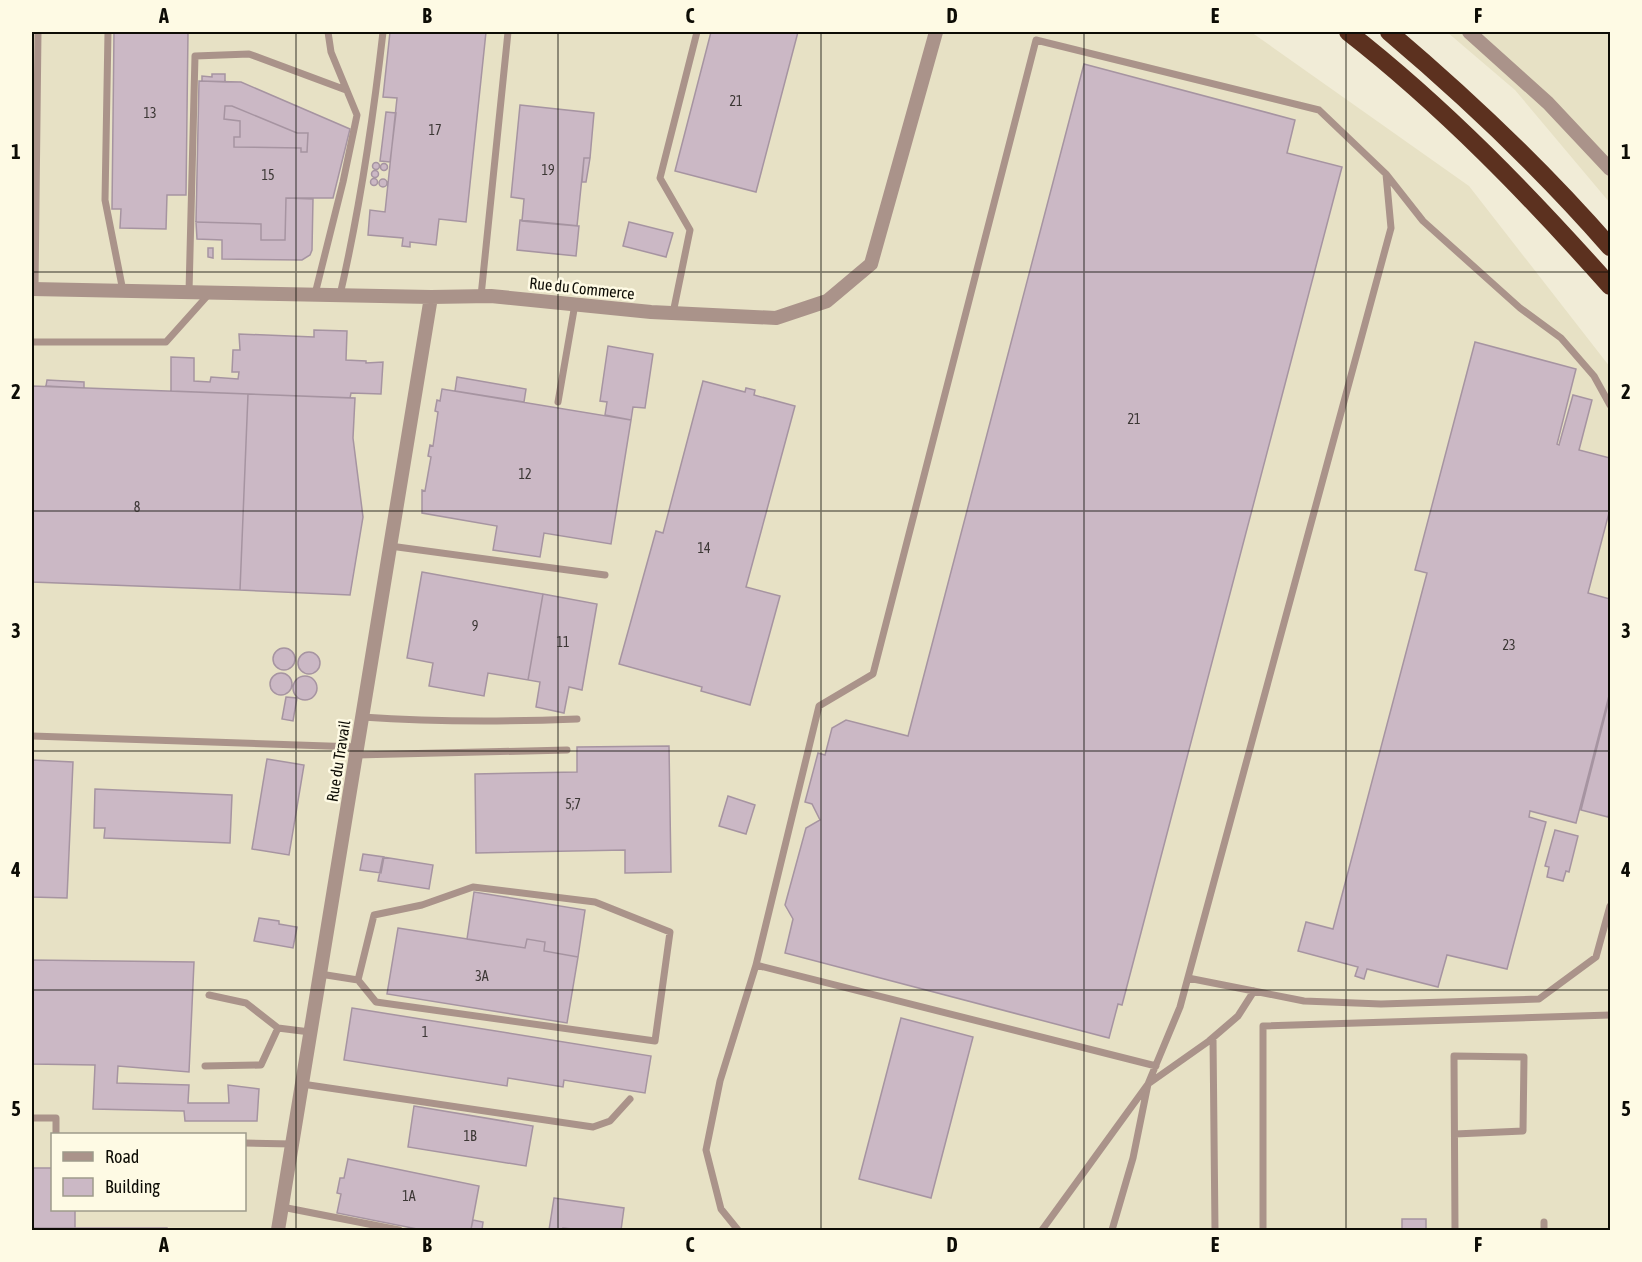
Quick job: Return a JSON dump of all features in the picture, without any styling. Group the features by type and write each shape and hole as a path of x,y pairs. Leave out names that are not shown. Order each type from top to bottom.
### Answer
{"highway":[{"path":"1348,32 1441,112 1543,210 1611,286"},
{"path":"1389,32 1466,98 1562,192 1611,247"}],"street":[{"name":"Rue du Commerce","path":"33,289 480,296 673,313 776,318 827,301 871,264 936,32"},
{"path":"1469,32 1540,96 1611,169"},
{"name":"Rue du Travail","path":"278,1230 431,297"}],"lane":[{"path":"33,289 38,32"},
{"path":"108,32 105,200 123,291"},
{"path":"315,294 357,116 331,52 328,32"},
{"path":"340,295 354,231 383,32"},
{"path":"480,296 508,32"},
{"path":"673,313 690,230 660,178 698,32"},
{"path":"738,1230 721,1209 706,1150 720,1081 756,965 819,706 873,674 1035,40 1319,110 1386,174 1423,221 1520,308 1561,338 1594,376 1611,405"},
{"path":"189,292 195,57 249,54 346,90"},
{"path":"1112,1230 1133,1158 1148,1084 1180,1006 1188,978 1391,228 1386,174"},
{"path":"32,342 166,342 210,292"},
{"path":"558,402 575,304"},
{"path":"390,546 605,575"},
{"path":"362,717 428,722 578,719"},
{"path":"32,736 356,751 567,750"},
{"path":"320,974 358,980 376,1002 655,1041 670,932 595,902 473,887 423,905 374,915 358,980"},
{"path":"1188,978 1304,1001 1381,1004 1539,999 1596,957 1611,906"},
{"path":"756,965 1155,1065"},
{"path":"1042,1230 1148,1084 1213,1038 1238,1016 1254,991"},
{"path":"209,995 246,1002 278,1028 310,1032"},
{"path":"1263,1230 1263,1026 1611,1015"},
{"path":"205,1065 261,1065 278,1028"},
{"path":"1213,1038 1215,1230"},
{"path":"1455,1134 1523,1131 1524,1057 1454,1056 1455,1230"},
{"path":"302,1084 593,1127 610,1121 630,1099"},
{"path":"32,1118 56,1118 56,1133"},
{"path":"246,1143 292,1144"},
{"path":"282,1207 399,1230"},
{"path":"1544,1222 1544,1230"}],"shaded area":[{"path":"32,32 1251,32 1469,186 1610,367 1610,1230 32,1230"},
{"path":"1447,32 1610,32 1610,203 1515,90"}],"building":[{"path":"114,32 188,32 186,195 167,195 166,229 120,228 121,209 112,209"},
{"path":"390,32 486,32 466,222 439,219 436,245 410,242 410,247 402,246 403,238 368,235 370,210 385,212 397,98 383,97"},
{"path":"711,32 798,32 756,192 675,171"},
{"path":"1084,64 1295,120 1287,153 1342,167 1122,1005 1118,1004 1109,1038 785,953 793,919 785,905 806,828 820,820 812,804 805,802 818,753 825,755 832,728 846,720 908,736"},
{"path":"212,74 225,74 225,82 202,81 202,76 212,77"},
{"path":"199,81 241,82 350,129 333,198 286,198 285,240 261,240 261,224 196,222","holes":["225,106 232,106 297,133 308,133 307,152 301,152 301,148 234,147 234,137 240,137 240,121 224,119"]},
{"path":"520,105 594,113 590,158 584,158 577,226 522,221 524,199 511,197"},
{"path":"225,106 232,106 297,133 308,133 307,152 301,152 301,148 234,147 234,137 240,137 240,121 224,119"},
{"path":"386,112 396,113 390,162 380,161"},
{"path":"584,158 590,158 586,182 582,182"},
{"path":"376,163 379,166 376,169 373,166"},
{"path":"384,163 388,167 384,171 380,167"},
{"path":"375,171 378,174 375,177 372,174"},
{"path":"374,178 378,182 374,186 370,182"},
{"path":"383,179 387,183 383,187 379,183"},
{"path":"286,198 313,199 312,250 310,255 302,260 222,259 222,240 197,239 196,222 261,224 261,240 285,240"},
{"path":"520,220 579,226 576,256 517,250"},
{"path":"629,222 673,233 666,257 623,246"},
{"path":"208,248 213,248 213,258 208,257"},
{"path":"314,330 347,331 346,360 366,361 366,363 383,362 381,394 351,393 350,398 171,391 171,357 194,358 194,381 210,382 211,377 238,379 239,372 232,372 233,350 240,350 239,334 314,337"},
{"path":"1475,342 1576,369 1557,444 1559,445 1573,395 1592,400 1579,450 1610,458 1610,509 1588,593 1610,599 1610,692 1576,823 1530,811 1529,817 1546,822 1507,969 1447,955 1438,987 1367,969 1364,979 1355,976 1358,967 1298,951 1306,922 1333,929 1427,573 1415,570"},
{"path":"608,346 653,354 645,408 633,407 631,420 605,415 607,402 600,401"},
{"path":"457,377 526,389 524,402 455,391"},
{"path":"47,380 84,382 84,388 46,386"},
{"path":"703,381 745,392 746,388 755,390 754,395 795,406 746,587 780,596 750,705 701,691 702,687 619,664 656,531 663,533"},
{"path":"32,386 248,394 240,590 32,582"},
{"path":"442,389 631,420 611,544 544,533 540,557 493,550 497,526 422,513 422,490 425,491 431,457 428,456 430,445 433,446 438,412 435,411"},
{"path":"248,394 355,398 353,438 363,517 350,595 240,590"},
{"path":"422,572 543,594 528,680 488,673 484,696 429,686 433,663 407,658"},
{"path":"543,594 597,604 582,690 569,687 564,713 536,707 540,682 528,680"},
{"path":"280,648 288,648 295,655 295,663 288,670 280,670 273,663 273,655"},
{"path":"305,652 313,652 320,659 320,667 313,674 305,674 298,667 298,659"},
{"path":"277,673 285,673 292,680 292,688 285,695 277,695 270,688 270,680"},
{"path":"305,676 313,680 317,688 313,696 305,700 297,696 293,688 297,680"},
{"path":"1610,696 1610,809 1608,817 1581,810"},
{"path":"286,697 297,698 293,721 282,719"},
{"path":"669,746 671,872 625,873 625,850 476,853 475,774 577,772 577,747"},
{"path":"267,759 304,765 289,855 252,849"},
{"path":"32,760 73,762 67,898 32,897"},
{"path":"95,789 232,795 230,843 104,838 105,828 94,828"},
{"path":"728,796 755,805 746,834 719,826"},
{"path":"1555,830 1578,836 1569,872 1566,871 1563,881 1547,877 1549,867 1545,866"},
{"path":"363,854 384,857 381,873 360,870"},
{"path":"383,857 433,865 429,889 378,881"},
{"path":"474,892 585,910 578,957 544,951 545,942 527,939 525,948 467,939"},
{"path":"259,918 297,927 293,948 254,941"},
{"path":"398,928 525,948 527,939 545,942 544,951 578,957 567,1023 387,994"},
{"path":"32,960 194,962 189,1072 118,1066 117,1083 189,1085 188,1103 229,1103 228,1085 259,1089 257,1121 185,1121 184,1111 93,1109 95,1065 32,1064"},
{"path":"352,1008 651,1056 645,1093 564,1080 563,1087 508,1078 507,1086 344,1060"},
{"path":"901,1018 973,1037 931,1198 859,1179"},
{"path":"414,1106 533,1126 526,1166 408,1147"},
{"path":"348,1159 479,1186 471,1229 481,1230 422,1230 337,1213 341,1194 337,1193 340,1178 344,1178"},
{"path":"32,1168 51,1168 51,1211 75,1211 75,1228 32,1228"},
{"path":"554,1198 624,1208 621,1230 563,1228 563,1230 549,1230"},
{"path":"1402,1219 1426,1219 1426,1230 1402,1230"},
{"path":"473,1220 483,1222 482,1230 471,1229"},
{"path":"32,1228 75,1228 75,1230 32,1230"},
{"path":"75,1228 120,1228 120,1230 75,1230"},
{"path":"120,1228 167,1228 169,1230 120,1230"}]}
